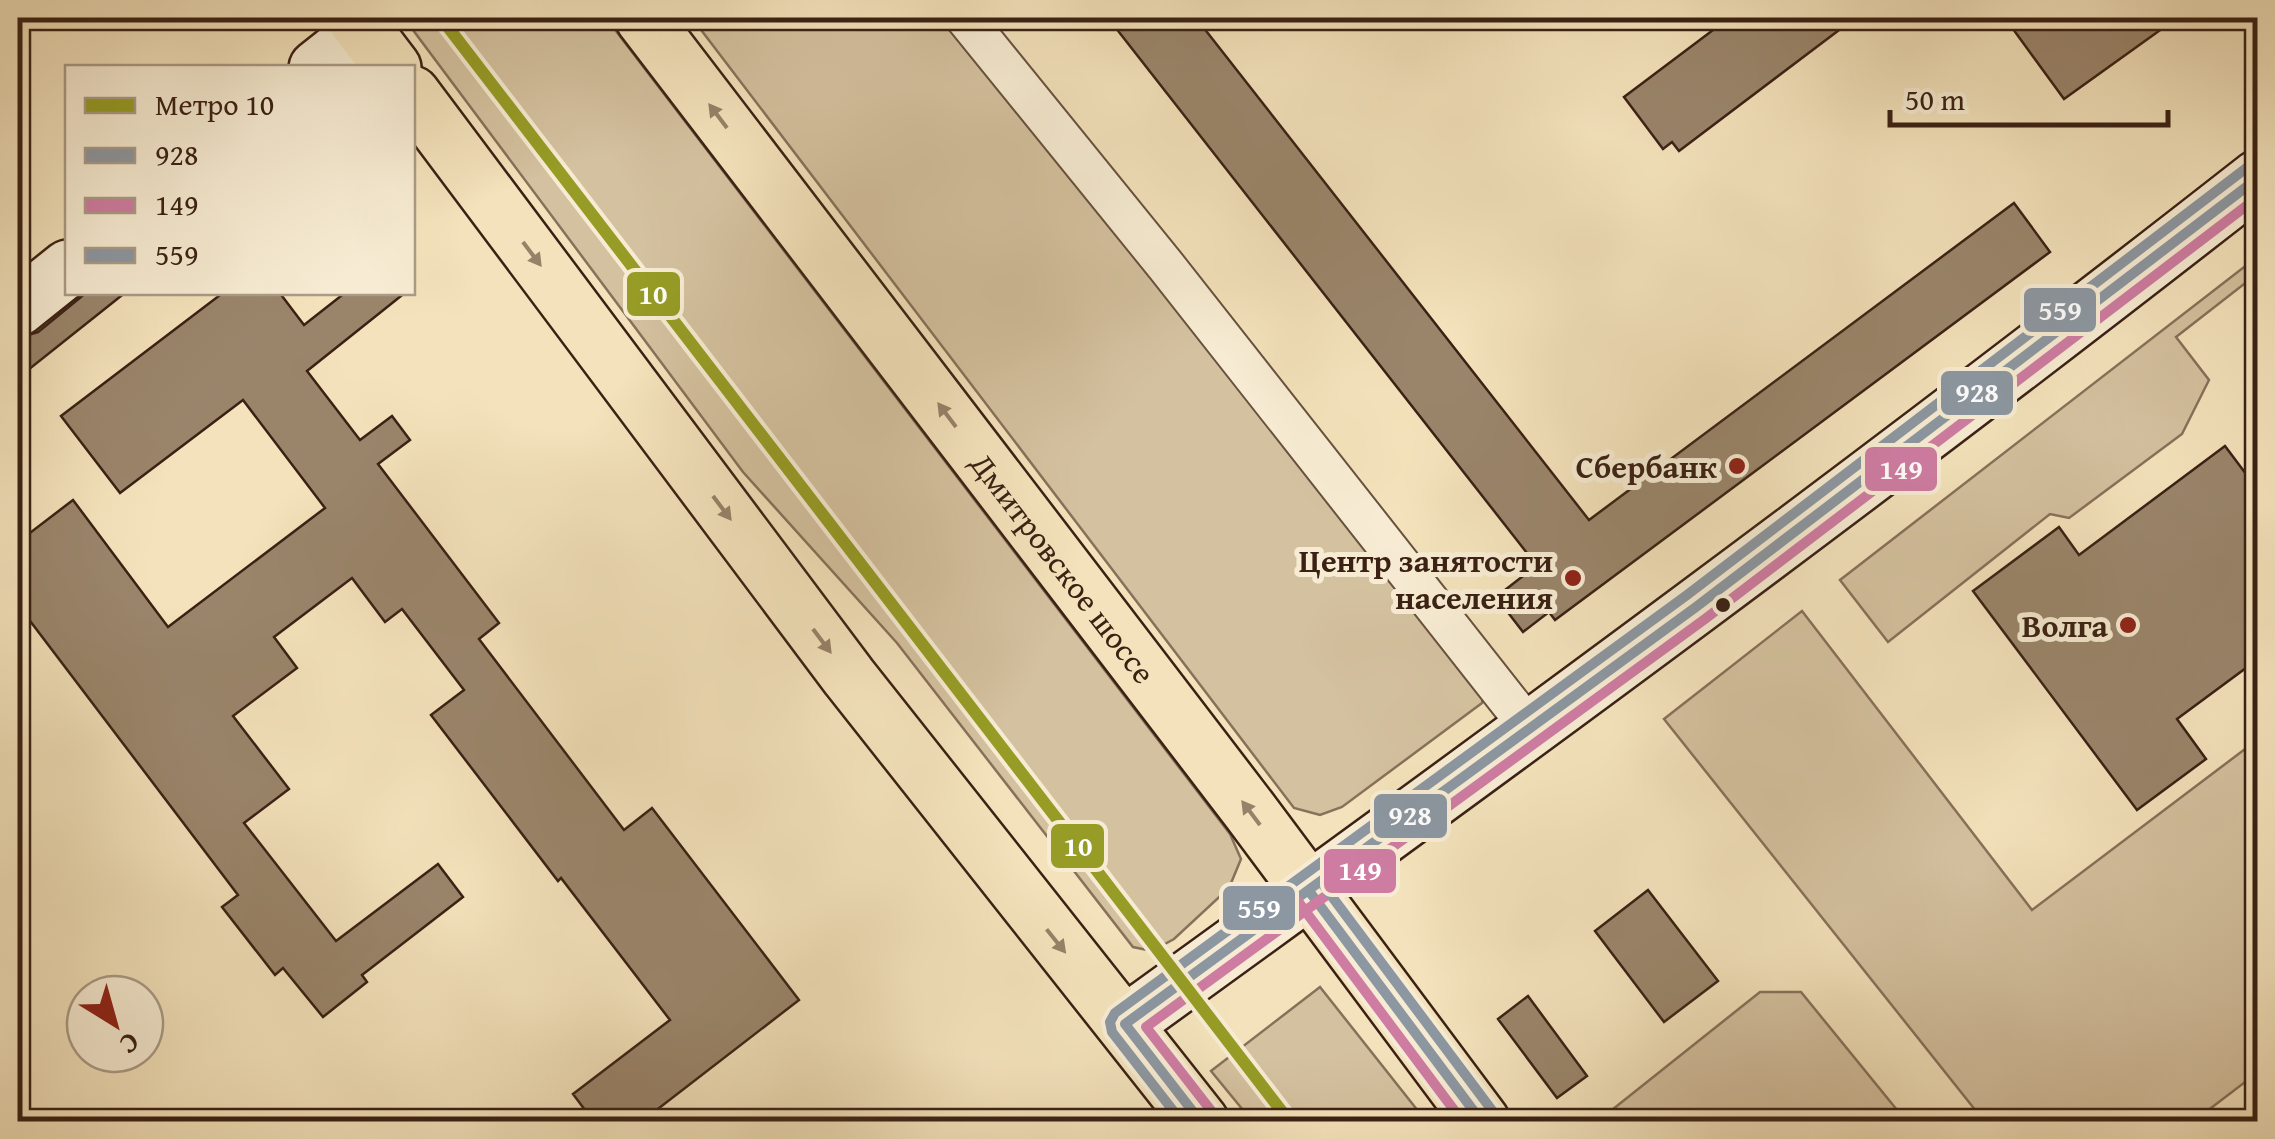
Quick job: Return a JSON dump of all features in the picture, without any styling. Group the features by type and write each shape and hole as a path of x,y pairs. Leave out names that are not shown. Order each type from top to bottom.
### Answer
{"main road":[{"name":"Дмитровское шоссе","path":"643,18 1482,1122"},
{"path":"415,98 849,677 1201,1122"}],"street":[{"path":"965,18 1532,731"},
{"path":"323,65 371,38"},
{"path":"1125,1024 1532,731 2116,290 2258,178"},
{"path":"18,308 65,270"}],"shaded area":[{"path":"404,18 606,18 1230,834 1241,859 1229,888 1174,939 1152,951 1133,947 897,643 743,472"},
{"path":"692,18 949,18 1483,698 1482,703 1342,807 1320,815 1294,808"},
{"path":"2257,257 2257,274 2176,337 2209,380 2182,434 2069,518 2050,514 1888,642 1840,580"},
{"path":"1802,611 2032,910 2257,740 2257,1073 2194,1121 1984,1121 1664,719"},
{"path":"1320,987 1426,1121 1252,1121 1211,1071"},
{"path":"1760,992 1801,992 1906,1121 1598,1121"}],"building":[{"path":"1108,18 1196,18 1589,520 2014,203 2050,252 1555,620 1549,612 1523,632 1496,597 1534,562"},
{"path":"1729,18 1855,18 1679,151 1672,142 1663,149 1624,97"},
{"path":"2005,18 2177,18 2064,99"},
{"path":"83,295 122,295 18,378 18,338 38,332"},
{"path":"220,295 281,295 304,325 342,295 402,295 307,371 360,440 392,416 410,440 378,464 499,623 479,639 624,830 652,808 799,1000 641,1122 594,1122 573,1094 670,1020 431,715 464,690 402,609 385,622 352,578 274,637 297,668 233,716 289,789 244,823 336,941 438,864 463,897 362,975 367,982 323,1017 283,968 275,975 222,907 238,895 18,605 18,542 73,500 168,627 325,508 243,400 120,493 61,416"},
{"name":"Волга","path":"2225,446 2258,490 2258,659 2177,719 2206,759 2137,810 1973,591 2059,527 2079,555"},
{"path":"1648,890 1718,981 1664,1022 1595,931"},
{"path":"1528,996 1587,1076 1557,1098 1498,1019"}],"metro line":[{"name":"10","path":"441,18 1290,1122"}],"transit line":[{"name":"559","path":"1182,1122 1112,1032 1110,1022 1115,1013 1687,595 2249,166"},
{"name":"928","path":"1125,1024 1696,607 2258,178"},
{"name":"149","path":"1213,1113 1146,1027 1705,619 2258,197"},
{"name":"559","path":"1321,882 1494,1113"},
{"name":"928","path":"1309,891 1482,1122"},
{"name":"149","path":"1297,900 1463,1122"},
{"name":"928","path":"1125,1024 1201,1122"}],"place":[{"name":"Сбербанк","path":"1737,466"},
{"name":"Центр занятости населения","path":"1573,578"},
{"name":"Волга","path":"2128,625"}]}
